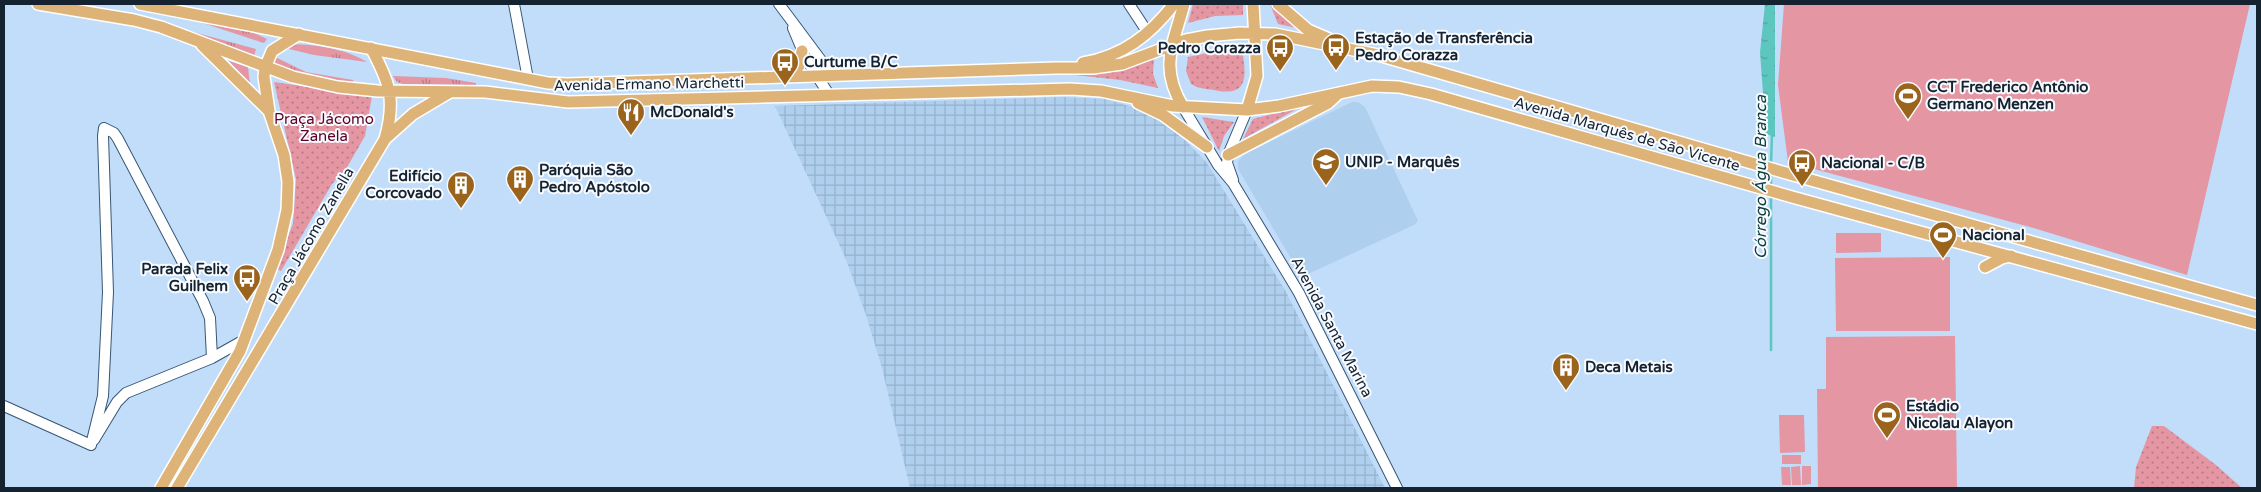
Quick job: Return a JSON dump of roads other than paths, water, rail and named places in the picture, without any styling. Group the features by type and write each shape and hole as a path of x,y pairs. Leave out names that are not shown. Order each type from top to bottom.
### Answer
{"main road":[{"name":"Avenida Ermano Marchetti","path":"38,4 134,20 196,39 265,68 320,84 391,92 451,91 506,94 568,102 1070,89 1120,94 1183,107 1247,110"},
{"name":"Avenida Ermano Marchetti","path":"140,4 548,83 567,84 1093,68 1122,64 1172,45 1207,36 1256,34"},
{"path":"1057,68 1113,56 1131,46 1148,33 1174,4"},
{"path":"1183,107 1171,85 1169,73 1172,45 1184,4"},
{"path":"1247,110 1257,76 1253,4"},
{"path":"1278,4 1308,30 1338,43 1343,48"},
{"path":"265,68 272,52 299,34"},
{"name":"Avenida Marquês de São Vicente","path":"1256,34 1275,34 1378,55 1430,69 1775,170 2257,305"},
{"path":"196,39 270,111"},
{"path":"371,48 384,71 391,92"},
{"path":"790,76 799,66 802,50"},
{"name":"Praça Jácomo Zanella","path":"161,488 231,367 244,340 278,250 287,210 288,182 284,155 270,111 264,77 265,68"},
{"name":"Avenida Marquês de São Vicente","path":"1247,110 1273,107 1365,86 1386,86 1431,94 1792,197 2257,324"},
{"path":"385,139 419,110 451,91"},
{"path":"1228,156 1328,103 1341,91"},
{"name":"Praça Jácomo Zanella","path":"177,488 385,139 392,112 391,92"},
{"path":"1120,94 1163,115 1207,147"},
{"path":"1986,267 2002,258 2010,256 2018,258"}],"street":[{"path":"514,4 528,79"},
{"path":"779,4 832,75"},
{"path":"1130,4 1148,33"},
{"path":"790,20 802,50 830,96"},
{"name":"Avenida Santa Marina","path":"1183,107 1218,165 1233,183 1299,293 1397,488"},
{"path":"1228,156 1247,110"},
{"path":"91,445 103,396 108,292 104,128 114,133 118,139 203,301 210,318 212,358"},
{"name":"Avenida Santa Marina","path":"1228,156 1227,163 1233,183"},
{"path":"91,445 117,402 126,393 212,358 244,340"},
{"path":"4,406 91,445"}],"water":[{"path":"1765,4 1775,4 1775,137 1766,134 1760,52"}],"waterway":[{"name":"Córrego Água Branca","path":"1771,164 1772,134"},
{"name":"Córrego Água Branca","path":"1771,172 1771,186"},
{"name":"Córrego Água Branca","path":"1771,194 1771,350"}],"place":[{"name":"Estação de Transferência Pedro Corazza","path":"1336,71"},
{"name":"Pedro Corazza","path":"1280,72"},
{"name":"Curtume B/C","path":"785,86"},
{"name":"CCT Frederico Antônio Germano Menzen","path":"1908,120"},
{"name":"McDonald's","path":"631,136"},
{"name":"UNIP - Marquês","path":"1326,186"},
{"name":"Nacional - C/B","path":"1802,187"},
{"name":"Paróquia São Pedro Apóstolo","path":"520,203"},
{"name":"Edifício Corcovado","path":"461,209"},
{"name":"Nacional","path":"1943,259"},
{"name":"Parada Felix Guilhem","path":"247,302"},
{"name":"Deca Metais","path":"1566,391"},
{"name":"Estádio Nicolau Alayon","path":"1887,439"}],"park label":[{"name":"Praça Jácomo Zanela","path":"324,128"}]}
